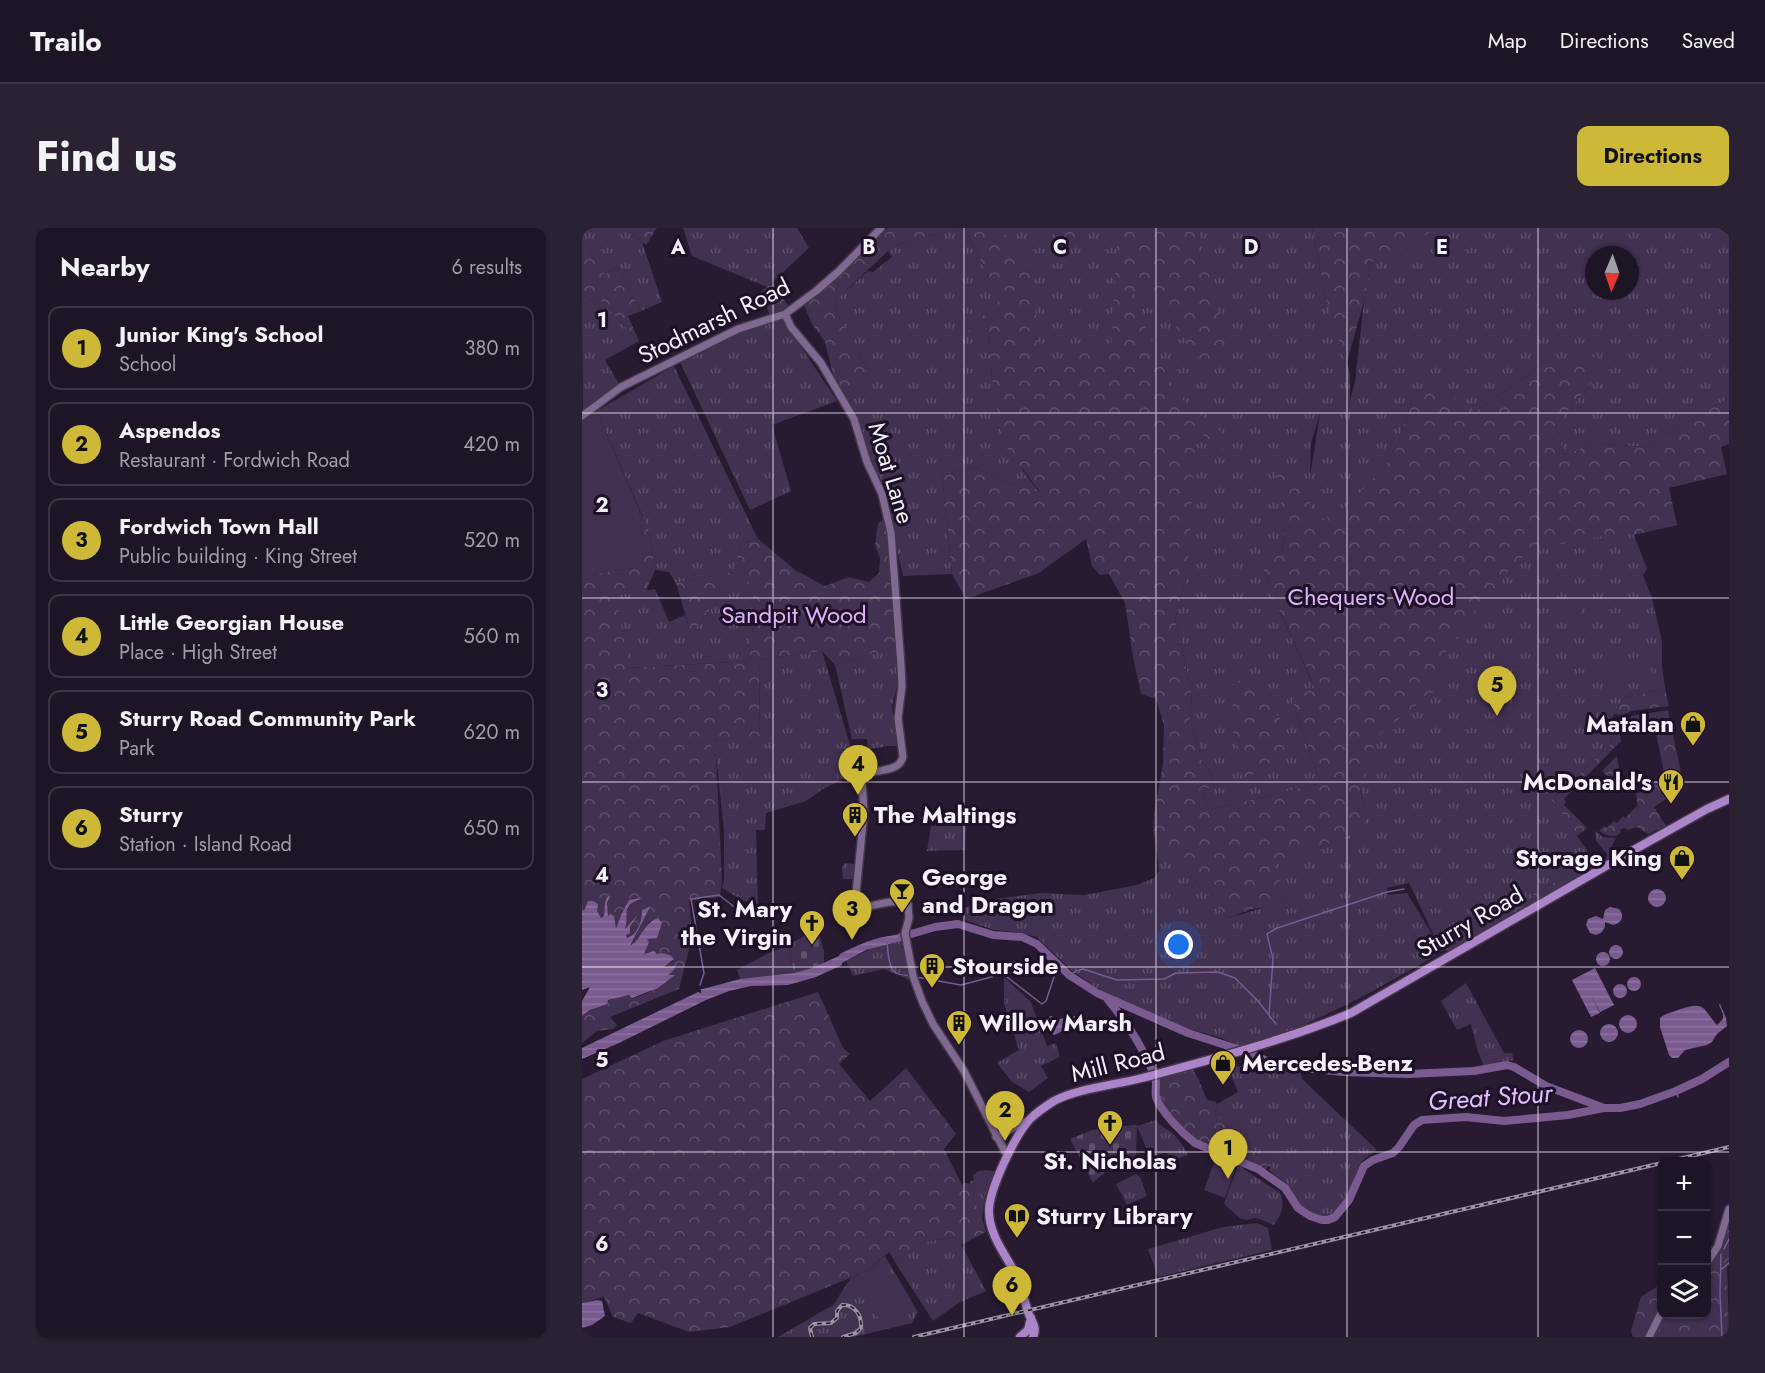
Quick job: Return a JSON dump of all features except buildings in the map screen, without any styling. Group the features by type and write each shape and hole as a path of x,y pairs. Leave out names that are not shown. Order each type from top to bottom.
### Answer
{"highway":[{"name":"Sturry Road","path":"1220,1056 1266,1044 1351,1013 1588,878 1629,852 1707,808 1729,799"},
{"name":"Mill Road","path":"1029,1335 1036,1331 1018,1279 999,1245 990,1222 989,1212 991,1194 1023,1128 1057,1099 1220,1056"}],"street":[{"name":"Stodmarsh Road","path":"582,416 621,387 738,329 785,314 837,273 881,228"},
{"name":"Moat Lane","path":"785,314 791,327 821,363 854,419 867,462 882,494 891,532 902,665 898,718 903,757 897,767 869,774 862,780 864,813 855,903 858,908 907,902 909,918 906,937 913,976 933,1024 964,1071 996,1137"},
{"path":"1009,1154 1005,1152 996,1137 1031,1119"},
{"path":"1711,1257 1718,1246 1729,1209"},
{"path":"1649,1337 1658,1319"}],"green space":[{"path":"582,228 624,228 642,242 662,302 641,311 618,267 605,274 586,245 582,245"},
{"path":"624,228 657,228 646,245"},
{"path":"683,228 797,228 809,248 767,287 692,256"},
{"path":"888,228 961,228 901,243 888,251 838,298 834,307 866,367 880,374 845,394 833,375 825,342 812,324 804,305"},
{"path":"965,228 992,284 1003,297 967,332 989,330 992,381 1023,471 1040,493 1010,484 975,467 942,475 952,574 903,576 885,496 845,394 879,374 866,367 834,307 838,298 868,271 873,272 892,257 888,251 901,243"},
{"name":"Chequers Wood","path":"965,228 1001,228 1031,272 1040,347 1055,377 1085,347 1111,349 1117,244 1103,228 1198,228 1226,343 1203,365 1147,286 1131,295 1176,394 1227,437 1236,459 1196,430 1187,576 1175,619 1192,694 1190,720 1202,761 1210,771 1215,787 1200,788 1209,810 1321,783 1292,701 1315,687 1276,604 1262,566 1282,553 1285,525 1270,448 1277,456 1292,485 1309,485 1312,527 1349,505 1394,456 1412,399 1435,386 1476,411 1536,370 1601,356 1590,385 1556,425 1564,455 1595,443 1645,447 1729,398 1729,444 1721,447 1727,474 1669,488 1677,525 1634,535 1617,534 1575,541 1526,554 1502,578 1498,600 1477,609 1465,623 1458,638 1448,642 1436,690 1380,734 1369,757 1364,785 1360,791 1368,818 1355,833 1274,864 1287,901 1269,907 1252,909 1228,918 1180,864 1156,842 1153,831 1154,814 1163,764 1164,725 1156,699 1141,694 1125,603 1109,574 1100,575 1092,566 1086,539 1039,573 966,599 952,574 942,475 975,467 1010,484 1040,492 1004,444 992,381 989,330 966,333 1002,297 992,284"},
{"path":"994,228 1312,228 1323,287 1350,373 1350,400 1355,382 1371,261 1393,261 1435,228 1719,228 1729,235 1729,398 1645,447 1595,443 1564,455 1556,425 1590,385 1536,370 1476,411 1412,399 1394,456 1349,505 1311,528 1285,525 1282,553 1262,567 1280,613 1315,688 1292,701 1321,783 1209,810 1200,788 1215,786 1210,771 1202,761 1190,720 1192,694 1175,619 1187,576 1033,394","holes":["1320,414 1310,476 1311,443"]},
{"path":"1049,228 1079,228 1070,251"},
{"path":"1312,228 1435,228 1393,261 1371,261 1364,302 1346,365 1323,287"},
{"path":"582,245 586,245 605,274 618,267 641,311 628,316 639,341 596,296 582,307"},
{"path":"772,283 789,307 770,315 760,293"},
{"path":"596,296 639,341 605,360 619,384 583,410 582,307"},
{"path":"782,318 837,401 772,425 791,491 750,510 680,362 738,332"},
{"path":"674,366 758,539 741,544 734,572 676,583 669,572 655,570 649,531 597,411"},
{"path":"597,411 639,509 643,535 642,556 634,568 603,572 582,580 582,421"},
{"path":"1622,480 1634,535 1647,569 1643,575 1652,598 1662,641 1665,688 1624,698 1610,721 1612,732 1610,745 1551,799 1594,860 1498,914 1425,962 1360,998 1294,1030 1242,1047 1221,1038 1182,1027 1095,987 1070,969 1037,937 994,930 965,920 965,908 978,901 1041,893 1084,895 1137,885 1154,878 1159,871 1156,842 1180,864 1228,918 1287,901 1273,864 1355,833 1367,818 1357,775 1369,735 1524,531","holes":["1409,883 1437,942 1407,893 1388,895 1387,888"]},
{"name":"Sandpit Wood","path":"639,509 649,531 655,570 646,591 616,595 629,668 749,661 755,609 749,582 732,582 691,634 676,583 733,572 741,544 758,539 795,570 825,586 849,577 869,582 879,573 880,558 875,546 878,523 886,518 896,646 835,665 822,651 759,660 760,736 712,741 711,752 716,756 722,880 720,897 689,901 690,946 679,989 610,1017 617,1025 613,1029 597,1031 582,1043 582,1016 610,1000 629,995 632,998 644,995 674,976 667,975 674,966 662,967 674,959 649,952 643,955 647,946 646,938 657,938 660,929 650,921 630,947 648,911 642,910 638,927 626,938 637,914 623,931 628,909 639,899 629,900 616,930 607,910 609,896 605,902 604,916 600,919 597,911 584,912 582,909 582,580 603,572 634,568 643,535"},
{"path":"749,581 755,609 749,661 628,668 616,595 655,589 669,622 685,615 691,634 732,582"},
{"path":"1555,585 1558,596 1540,600 1537,590"},
{"path":"1572,598 1580,604 1582,611 1574,618 1561,620 1554,614 1553,606 1560,600"},
{"path":"896,646 897,687 892,706 897,746 868,749 867,739 852,739 835,665"},
{"path":"822,651 858,772 823,789 806,801 766,813 765,830 756,830 758,906 722,888 724,831 716,756 711,752 712,741 760,735 759,660"},
{"path":"1647,655 1652,675 1626,682 1624,689 1611,693 1604,665"},
{"path":"1250,677 1280,719 1287,757 1274,759 1265,768 1242,779 1243,763 1232,729 1233,685 1242,678"},
{"path":"1665,688 1669,706 1631,711 1622,716 1614,714 1624,698"},
{"path":"1668,710 1684,787 1654,807 1666,826 1648,834 1637,827 1628,830 1624,828 1614,836 1602,833 1599,831 1604,826 1607,828 1614,821 1617,823 1637,806 1638,811 1636,793 1644,792 1643,789 1653,787 1652,783 1662,781 1665,777 1654,724 1629,729 1627,720 1632,716"},
{"path":"1612,718 1617,720 1621,741 1564,799 1566,802 1564,805 1587,828 1577,836 1551,799 1610,745"},
{"path":"1617,756 1623,792 1602,771"},
{"path":"966,825 965,850 927,851 931,826"},
{"path":"1595,831 1603,837 1616,838 1611,848 1613,857 1606,863 1607,854 1596,841"},
{"path":"1594,860 1596,868 1452,950 1441,951 1498,914"},
{"path":"844,863 854,864 853,879 843,879"},
{"path":"818,930 824,951 824,963 794,973 788,945"},
{"path":"901,940 910,980 884,969 853,976 846,961 875,947"},
{"path":"788,945 794,973 740,979 737,970"},
{"path":"1004,977 1031,1002 1047,1046 1056,1043 1060,1057 1041,1066 1048,1078 1029,1092 1012,1082 997,1063 1019,1050 1004,1004"},
{"path":"1466,983 1504,1053 1512,1053 1514,1060 1484,1066 1471,1024 1457,1030 1441,1001"},
{"path":"818,992 843,1048 850,1054 839,1064 870,1101 906,1068 956,1134 944,1149 965,1191 974,1188 973,1198 986,1232 961,1245 956,1237 923,1242 895,1262 889,1252 867,1271 730,1327 689,1332 638,1313 631,1323 613,1317 604,1297 582,1303 582,1079 663,1041"},
{"path":"1227,1065 1301,1073 1302,1079 1377,1150 1362,1163 1345,1202 1335,1215 1327,1218 1307,1212 1299,1205 1287,1185 1269,1170 1271,1167 1268,1166 1268,1161 1215,1116 1217,1104 1238,1092"},
{"path":"1191,1067 1207,1100 1215,1101 1217,1104 1215,1116 1221,1119 1236,1115 1241,1126 1236,1134 1268,1161 1266,1170 1197,1142 1167,1112 1159,1097 1157,1077"},
{"path":"1156,1120 1177,1138 1188,1155 1176,1159 1165,1152 1151,1159 1137,1126"},
{"path":"1137,1125 1136,1157 1108,1171 1093,1183 1070,1139 1092,1130"},
{"path":"1158,1130 1166,1148 1152,1155 1143,1136"},
{"path":"1214,1162 1235,1170 1225,1198 1204,1190"},
{"path":"1238,1165 1280,1193 1283,1202 1282,1210 1274,1225 1256,1218 1241,1219 1225,1205"},
{"path":"986,1170 995,1171 985,1196 982,1218 973,1198 974,1188 965,1191 962,1184 970,1184 974,1180 973,1175"},
{"path":"1136,1174 1140,1177 1147,1196 1127,1205 1116,1184"},
{"path":"1729,1217 1729,1263 1727,1265 1729,1337 1633,1337 1631,1331 1641,1297 1657,1287 1657,1319 1711,1319 1711,1257 1718,1255"},
{"path":"1257,1223 1268,1228 1272,1250 1158,1277 1148,1249 1223,1227"},
{"path":"957,1237 986,1291 960,1302 933,1321 895,1262 923,1242"},
{"path":"885,1256 918,1312 912,1323 854,1337 778,1337 833,1305 851,1278 867,1271"},
{"path":"884,1262 915,1309 886,1329 854,1284"}],"shaded area":[{"path":"1657,889 1663,892 1666,898 1663,904 1657,907 1651,904 1648,898 1651,892"},
{"path":"608,896 610,896 607,903 608,916 610,914 614,916 616,929 629,900 642,898 628,907 625,929 638,914 630,927 630,933 626,935 627,938 639,927 642,910 650,907 630,946 650,923 658,918 662,923 657,938 647,939 649,942 644,954 654,951 657,954 664,953 671,956 674,959 664,967 675,966 668,975 675,975 658,988 632,998 629,995 608,1000 607,1004 590,1010 582,1016 582,1001 590,987 582,990 582,909 584,911 588,901 593,901 598,904 597,911 601,918 604,916"},
{"path":"1610,907 1619,909 1622,914 1620,921 1613,925 1605,922 1601,933 1596,935 1590,933 1586,925 1588,919 1596,916 1603,919 1605,910"},
{"path":"902,934 904,940 866,950 816,977 788,985 751,986 729,991 582,1059 582,1048 698,992 701,993 701,989 740,979 794,973 812,968 870,941"},
{"path":"1616,945 1621,947 1623,952 1621,957 1616,959 1611,957 1609,952 1611,947"},
{"path":"1603,952 1608,954 1610,959 1608,964 1603,966 1598,964 1596,959 1598,954"},
{"path":"1595,968 1614,1005 1600,1012 1590,993 1600,1013 1591,1017 1572,980"},
{"path":"1634,977 1639,979 1641,984 1639,989 1634,991 1629,989 1627,984 1629,979"},
{"path":"1620,984 1625,986 1627,991 1625,996 1620,998 1615,996 1613,991 1615,986"},
{"path":"1720,1004 1727,1026 1707,1045 1685,1050 1678,1058 1672,1058 1660,1027 1660,1018 1678,1010 1698,1006 1705,1010 1717,1025 1723,1019"},
{"path":"1628,1015 1634,1018 1637,1024 1634,1030 1628,1033 1622,1030 1619,1024 1622,1018"},
{"path":"1052,1016 1055,1020 1075,1016 1076,1025 1054,1035 1048,1029 1044,1018"},
{"path":"1609,1024 1615,1027 1618,1033 1615,1039 1609,1042 1603,1039 1600,1033 1603,1027"},
{"path":"1579,1030 1585,1033 1588,1039 1585,1045 1579,1048 1573,1045 1570,1039 1573,1033"},
{"path":"602,1301 605,1316 592,1325 582,1328 582,1303"}],"waterway":[{"path":"1269,1015 1273,959 1267,934 1277,928 1387,892 1404,889"},
{"path":"700,985 704,973 691,899 719,895 742,913 770,910"},
{"name":"Great Stour","path":"901,937 935,927 958,924 993,935 1022,937 1037,944 1069,975 1097,993 1188,1033 1283,1066 1343,1072 1408,1074 1474,1071 1507,1065 1546,1086 1604,1108"},
{"name":"Great Stour","path":"887,942 893,971 912,976"},
{"name":"Great Stour","path":"916,977 961,985 1003,974 1042,1004 1046,1001 1058,965"},
{"path":"1070,975 1083,969 1117,980 1164,979 1176,973 1218,972 1235,978 1258,1001 1276,1024"},
{"name":"Great Stour","path":"1108,1000 1140,1045 1155,1078 1159,1103 1178,1128 1195,1143 1258,1169 1285,1188 1298,1208 1322,1220 1335,1217 1349,1200 1364,1166 1393,1153 1414,1125 1422,1120 1466,1117 1504,1121 1620,1108 1640,1104 1676,1091 1702,1079 1729,1062"},
{"name":"Great Stour","path":"1676,1091 1678,1097"},
{"path":"1724,1249 1729,1239"},
{"path":"1721,1254 1722,1337"},
{"path":"1722,1269 1729,1263"}],"railway":[{"path":"1687,1157 1729,1147"},
{"path":"914,1337 1657,1164"},
{"path":"812,1337 810,1328 814,1324 831,1323 837,1318 837,1311 842,1305 847,1305 859,1315 861,1328 856,1333 843,1337"}],"place":[{"name":"Sturry Road Community Park","path":"1497,716"},
{"name":"Matalan","path":"1693,747"},
{"name":"Little Georgian House","path":"858,795"},
{"name":"McDonald's","path":"1671,805"},
{"name":"The Maltings","path":"855,838"},
{"name":"Storage King","path":"1682,881"},
{"name":"George and Dragon","path":"902,914"},
{"name":"Fordwich Town Hall","path":"852,940"},
{"name":"St. Mary the Virgin","path":"812,946"},
{"name":"Stourside","path":"932,989"},
{"name":"Willow Marsh","path":"959,1046"},
{"name":"Mercedes-Benz","path":"1223,1086"},
{"name":"Aspendos","path":"1005,1141"},
{"name":"St. Nicholas","path":"1110,1146"},
{"name":"Junior King's School","path":"1228,1179"},
{"name":"Sturry Library","path":"1017,1239"},
{"name":"Sturry","path":"1012,1316"}]}
